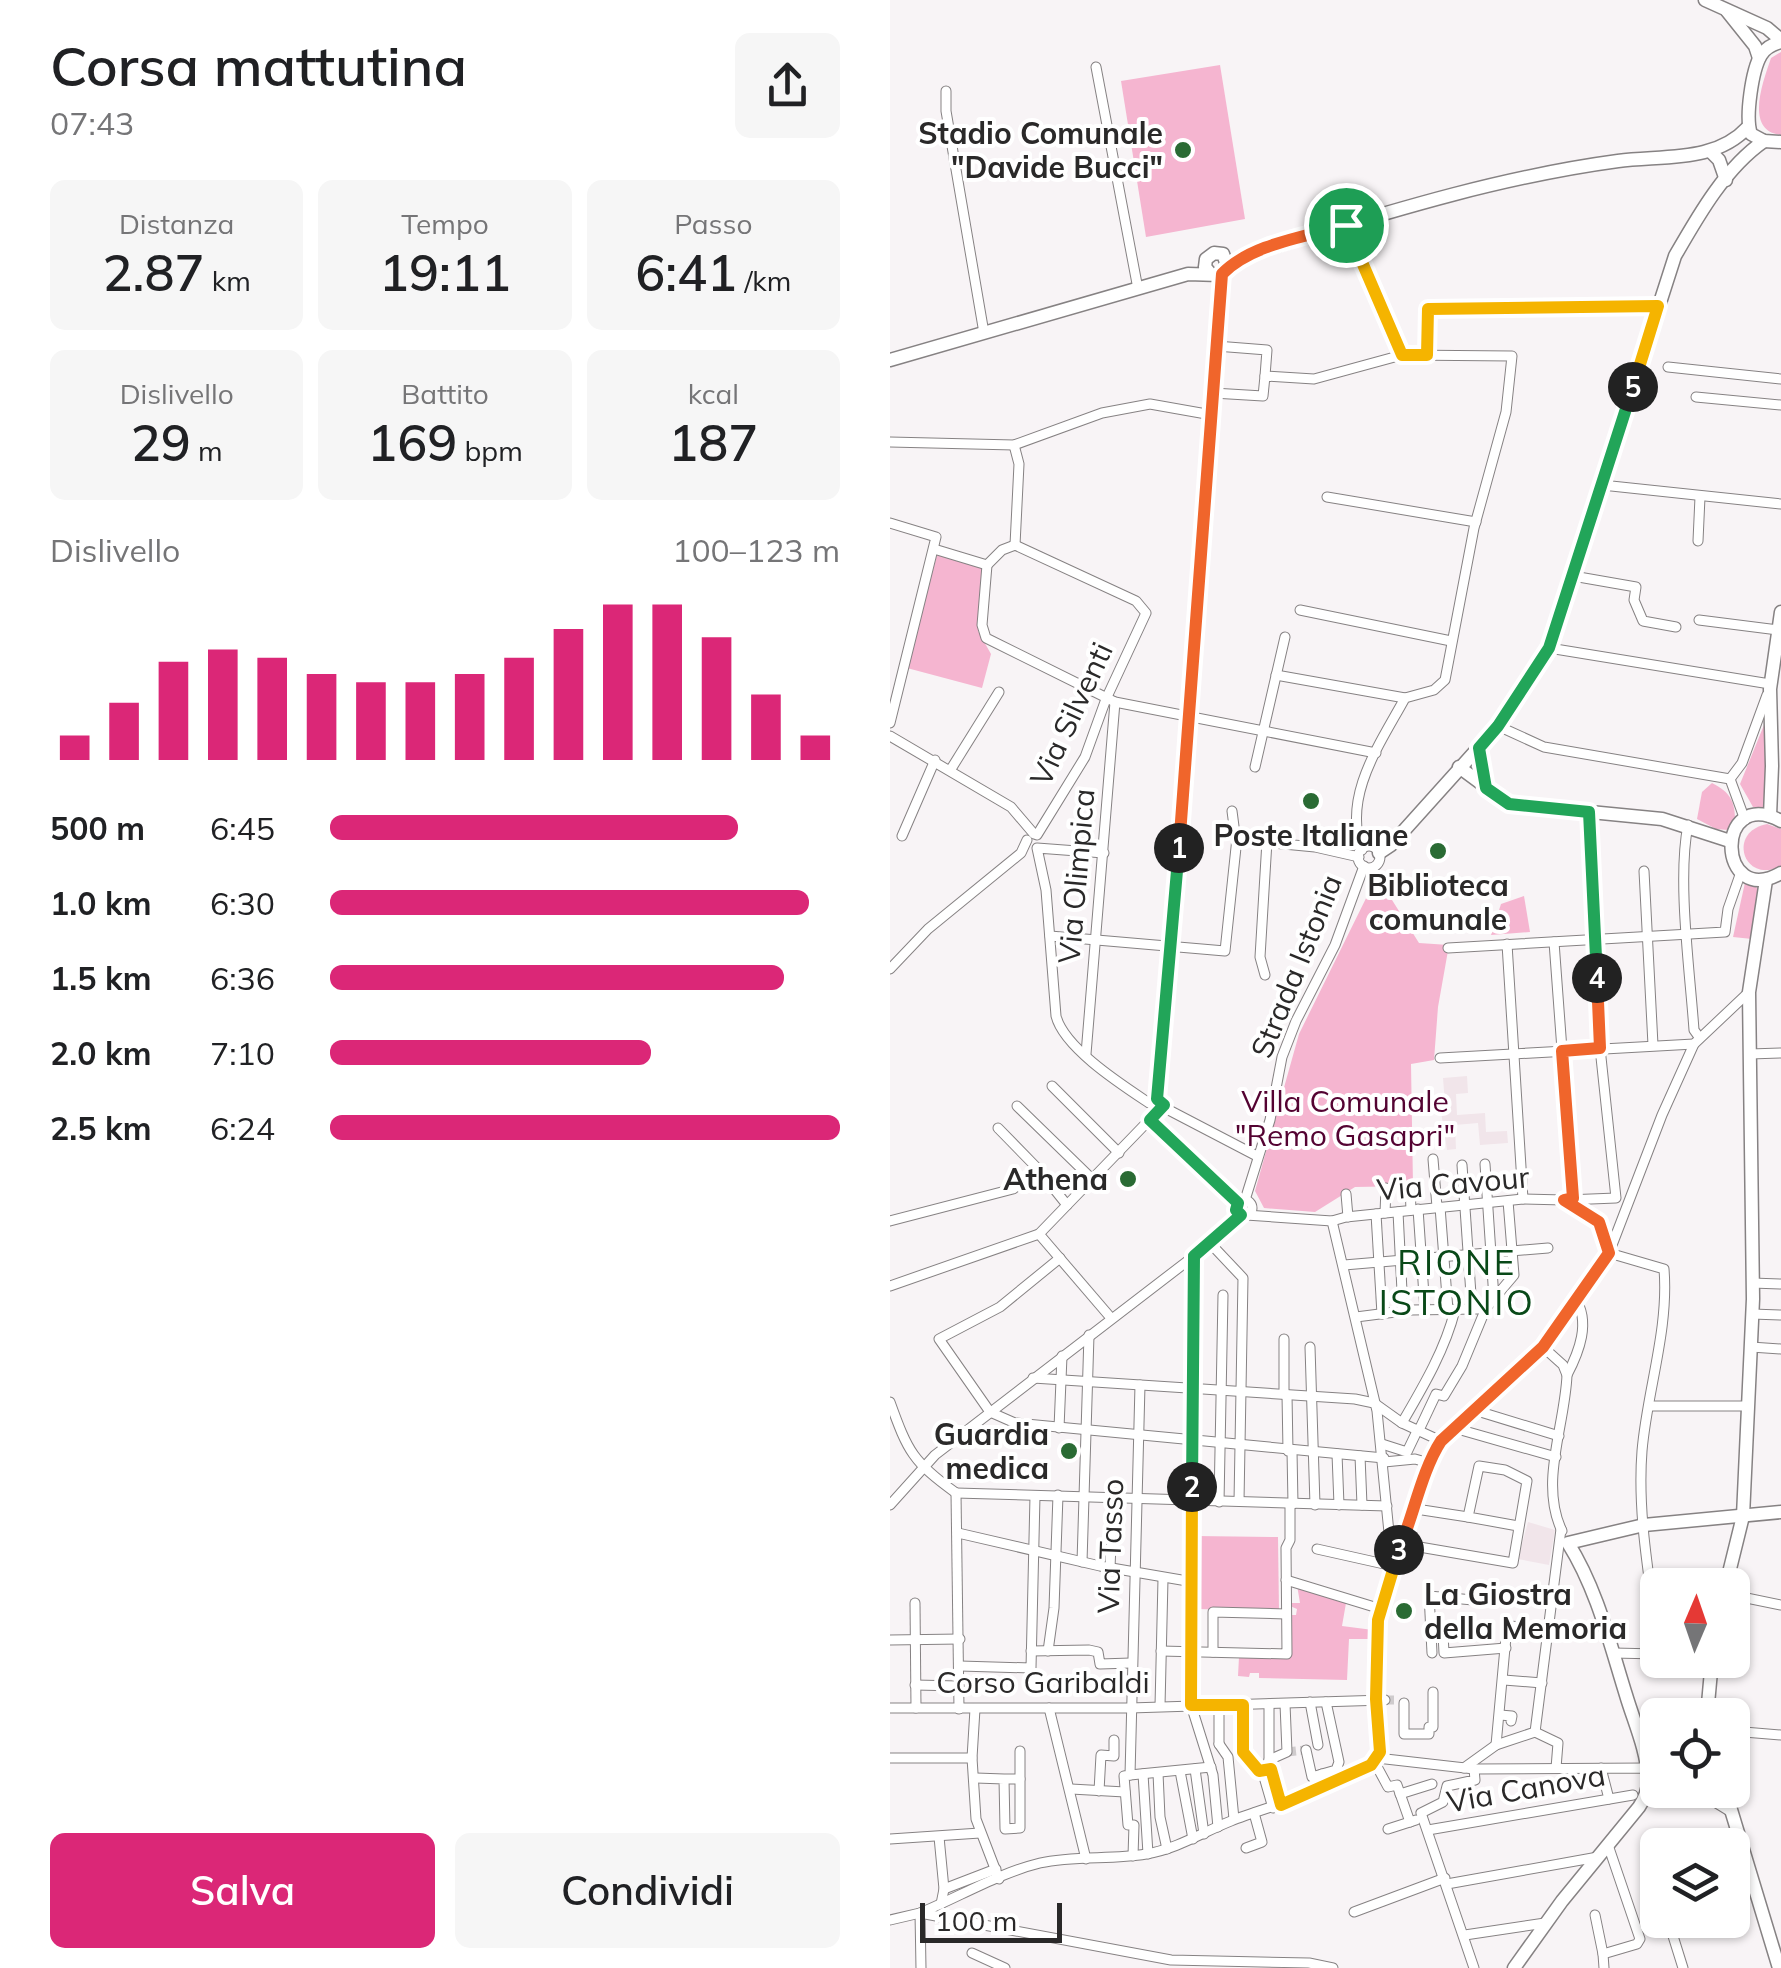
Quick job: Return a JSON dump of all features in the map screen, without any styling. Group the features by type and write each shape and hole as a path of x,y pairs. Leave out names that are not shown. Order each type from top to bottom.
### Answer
{"street":[{"path":"1706,0 1730,4 1774,29 1781,41 1759,58"},
{"path":"1730,4 1759,58 1748,126 1751,134 1764,141 1781,142"},
{"path":"1096,67 1138,288"},
{"path":"946,91 946,111 984,333"},
{"path":"890,360 1138,288 1220,271 1246,255 1515,177 1620,160 1711,152 1729,144 1748,126"},
{"name":"Strada Istonia","path":"1380,853 1498,726 1549,648 1675,256 1696,218 1764,141"},
{"path":"1711,152 1726,180"},
{"path":"1346,225 1402,355"},
{"path":"1176,278 1208,256 1205,267 1220,271"},
{"path":"890,1286 1039,1234 1119,1153 1155,1108 1191,716 1220,271"},
{"path":"1427,355 1428,309 1658,306"},
{"path":"1213,393 1263,396 1267,350 1216,346"},
{"path":"1265,376 1314,378 1402,355 1512,356 1506,412 1476,522 1441,686 1405,698 1276,675"},
{"path":"1668,367 1781,379"},
{"path":"1696,398 1781,405"},
{"path":"890,442 1014,445 1102,413 1150,404 1212,415"},
{"path":"1014,445 1019,464 1016,545 1002,550 987,565 982,625 986,638 1111,701 1376,753"},
{"path":"1602,485 1781,504"},
{"path":"1327,497 1476,522"},
{"path":"1698,541 1700,497"},
{"path":"890,524 936,536 890,723"},
{"name":"Via Silventi","path":"890,969 928,929 1035,838 1085,757 1146,612 1136,602 1016,545"},
{"path":"934,549 987,565"},
{"path":"1573,576 1636,587 1634,600 1642,622 1676,627"},
{"path":"1300,610 1452,642"},
{"path":"1699,620 1780,622 1770,686 1742,763 1730,780"},
{"path":"1255,767 1284,638"},
{"path":"1549,648 1770,686"},
{"path":"1745,820 1776,819 1776,737 1770,686"},
{"path":"952,769 999,692"},
{"path":"1361,858 1357,798 1405,698"},
{"name":"Via Olimpica","path":"1086,1054 1104,853 1111,701"},
{"path":"1498,726 1544,748 1730,780"},
{"path":"890,736 952,769 1011,807 1027,823 1035,838 1046,890 1058,1024 1113,1080 1155,1108 1258,1156"},
{"path":"1479,748 1486,788"},
{"path":"902,836 934,760"},
{"path":"1460,767 1509,804 1648,817 1730,841"},
{"path":"1730,780 1745,820"},
{"path":"1050,936 1225,951 1237,838 1232,811"},
{"path":"1554,942 1568,1199 1616,1198 1600,1048 1589,812"},
{"path":"1745,820 1730,841 1731,858 1740,872 1757,880 1781,873"},
{"path":"1688,826 1684,845 1697,1040"},
{"path":"1035,838 1104,853"},
{"path":"1237,838 1341,851 1376,865 1380,853 1370,846 1361,858"},
{"path":"1265,975 1260,957 1266,841"},
{"name":"Strada Istonia","path":"1242,1202 1270,1120 1282,1057 1335,945 1361,858"},
{"path":"1644,871 1653,1045"},
{"path":"1448,948 1726,932 1728,909 1740,872"},
{"path":"1730,1568 1743,1516 1751,1346 1749,992 1766,880"},
{"path":"1507,944 1523,1199"},
{"path":"1376,1760 1380,1752 1381,1608 1429,1463 1441,1441 1543,1347 1609,1253 1662,1115 1697,1040 1749,992"},
{"path":"1440,1058 1697,1040"},
{"path":"1750,1054 1781,1054"},
{"path":"1052,1086 1119,1153"},
{"path":"1017,1106 1092,1179"},
{"path":"890,1505 920,1468 1252,1208 1242,1202 1155,1108"},
{"path":"998,1128 1068,1206"},
{"path":"1402,1423 1450,1330 1452,1310 1433,1159"},
{"path":"1485,1164 1490,1304"},
{"path":"1462,1165 1472,1309"},
{"path":"890,1221 1013,1189 1039,1170"},
{"path":"1410,1187 1422,1258 1425,1310"},
{"path":"1382,1314 1379,1262 1386,1188"},
{"path":"1346,1194 1348,1217"},
{"name":"Via Cavour","path":"1332,1222 1439,1207 1568,1199 1599,1222 1609,1253"},
{"path":"1407,1456 1436,1394 1444,1396 1490,1304 1514,1275 1508,1201"},
{"path":"1398,1212 1403,1311"},
{"path":"1244,1215 1332,1222 1382,1444 1393,1566"},
{"path":"1039,1234 1110,1318"},
{"path":"1209,1242 1243,1278 1239,1501"},
{"path":"1344,1265 1548,1248"},
{"path":"1609,1253 1664,1268 1658,1352 1642,1452 1649,1568"},
{"path":"1194,1256 1191,1705 1211,1767 1218,1827"},
{"path":"1060,1258 1000,1307 939,1339 990,1412 1015,1423 1086,1431 1384,1460 1407,1456"},
{"path":"1752,1283 1781,1284"},
{"path":"1219,1502 1223,1295"},
{"path":"1575,1298 1584,1320 1576,1357 1567,1375 1552,1492 1554,1514 1585,1570 1640,1734"},
{"path":"1356,1317 1472,1309 1490,1304"},
{"path":"1752,1314 1781,1315"},
{"path":"1082,1562 1089,1335"},
{"path":"1161,1652 1287,1654 1286,1580 1292,1504 1284,1339"},
{"path":"1751,1346 1781,1349"},
{"path":"1310,1347 1316,1504"},
{"path":"1543,1347 1563,1365 1567,1375"},
{"path":"1059,1428 1062,1356"},
{"path":"1033,1378 1374,1402 1402,1423 1441,1441"},
{"name":"Via Tasso","path":"1126,1792 1124,1776 1130,1775 1140,1385"},
{"path":"890,1402 920,1468 956,1494 1387,1506"},
{"path":"1650,1406 1749,1406"},
{"path":"1474,1410 1559,1436"},
{"path":"1454,1428 1556,1457"},
{"path":"1382,1444 1429,1463"},
{"path":"1336,1454 1338,1505"},
{"path":"1360,1456 1362,1506"},
{"path":"1468,1516 1479,1466 1505,1470 1552,1492"},
{"path":"1402,1544 1513,1562 1528,1482"},
{"path":"956,1494 959,1709"},
{"path":"960,1666 1030,1668 1035,1496"},
{"path":"1048,1650 1054,1608 1058,1496"},
{"path":"1110,1568 1112,1498"},
{"path":"1416,1509 1518,1526"},
{"path":"1568,1543 1644,1526 1781,1512"},
{"path":"1535,1732 1561,1528"},
{"path":"958,1532 1135,1574 1193,1582"},
{"path":"1317,1548 1393,1566"},
{"path":"1160,1706 1163,1579"},
{"path":"1286,1580 1381,1608"},
{"path":"1432,1654 1429,1596 1495,1602"},
{"path":"1750,1599 1781,1605"},
{"path":"914,1603 916,1708"},
{"path":"1213,1652 1213,1612 1286,1614"},
{"path":"1496,1745 1507,1626 1545,1628 1550,1616"},
{"path":"1431,1635 1443,1634 1444,1653 1506,1648"},
{"path":"890,1640 960,1639"},
{"path":"1031,1651 1089,1650 1098,1652 1100,1664 1132,1664"},
{"path":"1613,1654 1640,1654"},
{"path":"1504,1680 1542,1683"},
{"path":"915,1685 960,1686"},
{"path":"1404,1703 1404,1734 1429,1734 1429,1728 1433,1728 1434,1692"},
{"name":"Corso Garibaldi","path":"890,1708 1130,1708 1380,1699"},
{"path":"1310,1702 1318,1745"},
{"path":"1306,1750 1312,1777 1336,1770 1339,1762 1326,1702"},
{"path":"1219,1704 1219,1744 1228,1757 1234,1820"},
{"path":"1270,1704 1268,1766 1277,1806"},
{"path":"1243,1705 1243,1752 1254,1767 1268,1766 1286,1752 1285,1704"},
{"path":"1049,1708 1086,1859"},
{"path":"975,1709 972,1758 976,1819 997,1874"},
{"path":"1500,1716 1512,1716 1512,1721"},
{"path":"1469,1768 1496,1745 1535,1732 1558,1743 1556,1768"},
{"path":"1750,1732 1781,1734"},
{"path":"1099,1791 1100,1756 1114,1756 1114,1740"},
{"path":"1203,1744 1219,1744"},
{"path":"1004,1779 1005,1829 1020,1828 1020,1752"},
{"path":"890,1758 972,1758"},
{"path":"1376,1760 1388,1787 1397,1785 1410,1822"},
{"path":"944,1889 1042,1862 1134,1856 1167,1849 1277,1806 1308,1788 1326,1786 1376,1760 1469,1768 1640,1770"},
{"path":"1130,1775 1211,1767"},
{"path":"1469,1768 1474,1780 1446,1786 1442,1802 1422,1813 1474,1968"},
{"path":"1601,1768 1609,1800"},
{"path":"1195,1769 1204,1834"},
{"path":"1180,1771 1193,1838"},
{"path":"1158,1773 1160,1816 1167,1849"},
{"path":"1143,1774 1148,1854"},
{"path":"1322,1774 1326,1786"},
{"path":"976,1778 1020,1779"},
{"path":"1400,1794 1431,1780 1438,1804"},
{"path":"1071,1789 1126,1792 1128,1826 1134,1825 1134,1856"},
{"name":"Via Canova","path":"1428,1830 1633,1795"},
{"path":"1520,1965 1545,1924 1640,1803"},
{"path":"1724,1808 1731,1812"},
{"path":"1730,1808 1779,1968"},
{"path":"1246,1848 1262,1842 1254,1813"},
{"path":"1388,1829 1423,1818"},
{"path":"890,1839 980,1833"},
{"path":"939,1838 944,1889 941,1904"},
{"path":"1604,1954 1637,1944 1640,1939 1608,1845"},
{"path":"1354,1912 1446,1881 1598,1857"},
{"path":"890,1920 941,1904 997,1874"},
{"path":"920,1913 921,1968"},
{"path":"920,1913 1171,1960 1334,1968"},
{"path":"1595,1915 1604,1968"},
{"path":"1464,1934 1545,1924"},
{"path":"1674,1938 1683,1968"},
{"path":"972,1954 1005,1968"}],"shaded area":[{"path":"1467,1076 1468,1093 1456,1094 1457,1115 1485,1113 1486,1132 1507,1131 1508,1143 1480,1145 1478,1123 1455,1125 1456,1149 1447,1150 1440,1105 1445,1104 1443,1078"},
{"path":"1528,1522 1555,1530 1549,1565 1518,1559"}],"green space":[{"path":"1781,52 1781,135 1763,125 1759,104 1771,58"},
{"name":"Stadio Comunale \"Davide Bucci\"","path":"1220,65 1245,219 1146,237 1121,81"},
{"path":"937,555 983,567 978,631 991,654 982,688 907,668"},
{"path":"1766,720 1768,798 1764,808 1753,807 1740,784"},
{"path":"1712,783 1732,803 1735,821 1728,830 1716,829 1697,819 1702,792"},
{"path":"1767,824 1781,829 1781,866 1757,869 1745,855 1744,846 1754,829"},
{"name":"Villa Comunale \"Remo Gasapri\"","path":"1377,876 1419,943 1449,945 1434,1060 1411,1064 1413,1186 1355,1187 1315,1212 1264,1208 1255,1191 1299,1034"},
{"path":"1746,878 1759,890 1752,939 1733,937"},
{"path":"1524,896 1530,932 1491,935 1501,904"},
{"path":"1196,1536 1278,1537 1279,1611 1196,1609"},
{"path":"1297,1585 1346,1603 1342,1626 1373,1630 1372,1639 1349,1639 1347,1680 1259,1678 1259,1673 1238,1676 1239,1657 1288,1658 1289,1615 1296,1615 1297,1609 1289,1603 1300,1603"}],"tunnel":[{"path":"1385,1700 1397,1700"},
{"path":"1287,1752 1306,1750"}],"place":[{"name":"Stadio Comunale \"Davide Bucci\"","path":"1183,150"},
{"name":"Poste Italiane","path":"1311,801"},
{"name":"Biblioteca comunale","path":"1438,851"},
{"name":"Athena","path":"1128,1179"},
{"name":"Guardia medica","path":"1069,1451"},
{"name":"La Giostra della Memoria","path":"1404,1611"}],"district":[{"name":"RIONE ISTONIO","path":"1457,1282"}],"route":[{"path":"1346,225 1402,355 1427,355 1428,309 1658,306 1549,648 1479,748 1486,788 1509,804 1589,812 1600,1048 1562,1051 1573,1198 1564,1200 1599,1222 1609,1253 1543,1347 1454,1428 1431,1456 1378,1620 1377,1758 1371,1765 1281,1805 1271,1769 1259,1771 1243,1752 1243,1705 1191,1705 1194,1256 1241,1215 1236,1210 1238,1203 1150,1120 1164,1105 1157,1099 1192,704 1222,274 1228,265 1246,255 1346,225"}]}
